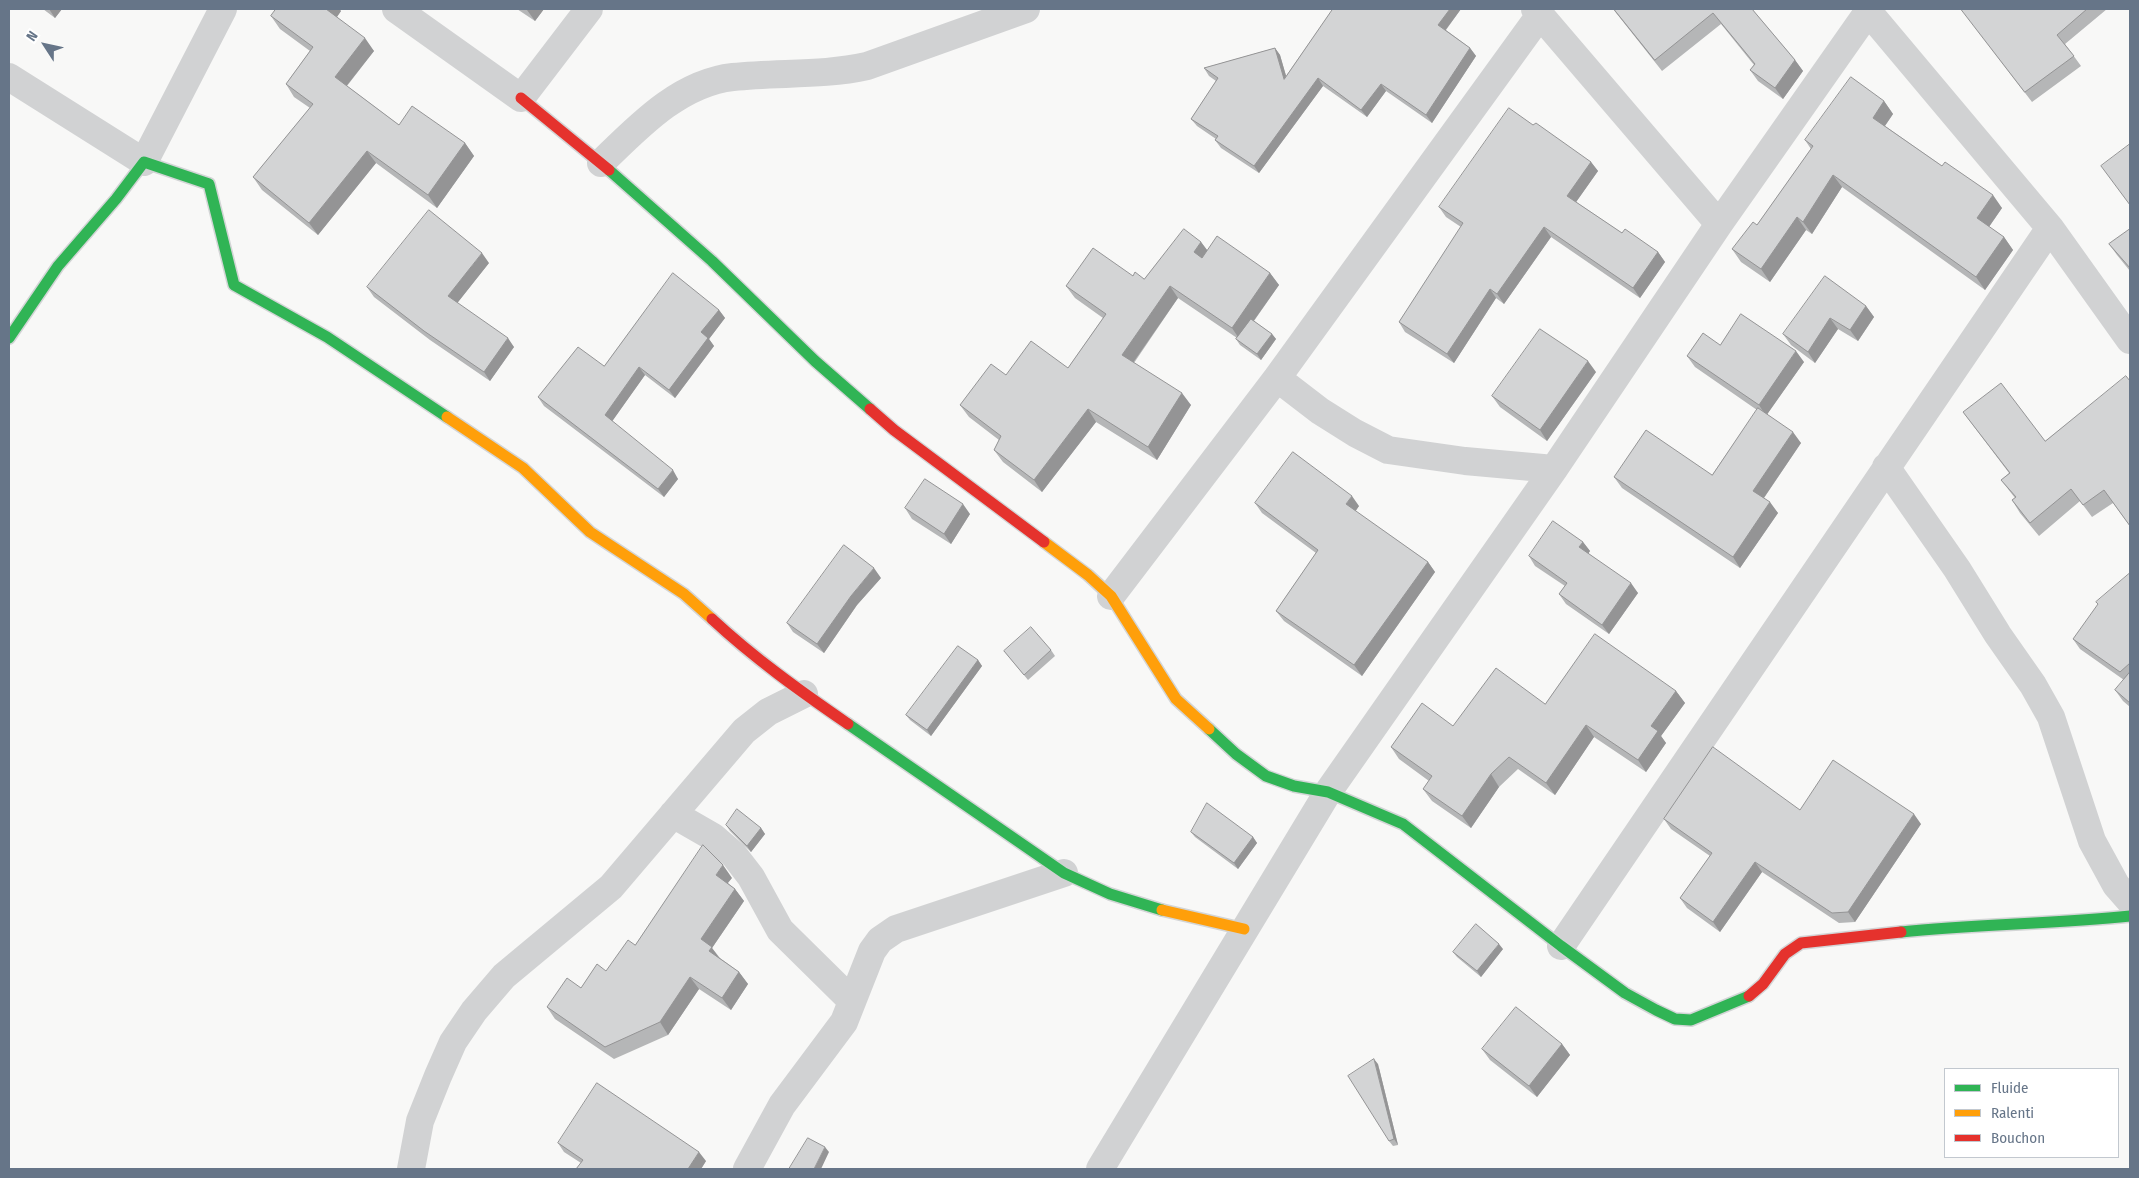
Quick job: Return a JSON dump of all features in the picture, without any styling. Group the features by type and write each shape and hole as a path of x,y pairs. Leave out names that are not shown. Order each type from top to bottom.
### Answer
{"street":[{"path":"10,335 34,298 61,263 126,188 144,162 223,9"},
{"path":"396,9 521,98 601,163 712,261 815,361 894,430 1088,575 1111,596 1176,699 1236,754 1266,776 1294,786 1328,792 1403,824 1625,993 1675,1019 1691,1020 1745,999 1763,984 1785,954 1801,943 1971,925 2074,922 2130,916"},
{"path":"521,98 589,9"},
{"path":"601,163 646,119 703,84 732,77 841,72 916,50 1026,9"},
{"path":"1100,1169 1328,792 1554,469 1868,10 2050,228 2130,340"},
{"path":"1111,596 1276,378 1537,12 1720,224"},
{"path":"9,77 144,162 209,184 234,285 327,336 523,468 590,532 684,594 738,643 804,694 1064,873 1110,894 1149,907 1244,929"},
{"path":"1561,946 2050,228"},
{"path":"1276,378 1320,411 1355,433 1388,450 1448,460 1554,469"},
{"path":"1886,467 1957,569 2046,709 2092,841 2116,885 2130,901"},
{"path":"410,1169 420,1121 438,1076 453,1042 474,1011 504,976 611,887 744,731 768,712 804,694"},
{"path":"673,814 713,837 734,855 751,877 780,930 852,1001"},
{"path":"746,1169 782,1105 844,1022 872,951 880,940 896,929 1064,873"}],"building":[{"path":"276,9 326,9 365,38 335,77 399,125 412,106 465,143 428,195 367,151 309,223 253,177 313,104 286,84 313,47 271,16"},
{"path":"1333,9 1450,9 1438,25 1470,48 1426,115 1381,84 1361,110 1318,78 1254,166 1215,140 1218,136 1191,119 1218,78 1204,68 1275,48 1284,79"},
{"path":"1614,9 1752,9 1795,60 1775,88 1750,70 1755,64 1713,13 1655,60"},
{"path":"1961,9 2087,9 2057,35 2074,56 2025,92"},
{"path":"1851,77 1884,101 1873,118 1942,166 1945,162 1993,195 1977,218 2004,237 1976,277 1833,175 1803,222 1797,217 1761,269 1732,249 1753,222 1757,225 1813,146 1805,140"},
{"path":"1509,108 1533,125 1536,123 1591,162 1567,196 1622,233 1625,229 1658,252 1633,288 1544,227 1497,294 1490,289 1447,354 1399,322 1463,223 1439,207"},
{"path":"2130,144 2130,205 2101,166"},
{"path":"429,210 482,253 448,296 508,338 484,372 424,331 367,287"},
{"path":"1184,229 1201,242 1194,252 1202,258 1217,236 1270,273 1232,328 1170,286 1122,355 1182,393 1148,447 1088,409 1034,480 994,450 1001,436 960,405 991,364 1006,375 1031,341 1068,368 1106,314 1066,286 1093,248 1133,276 1135,272 1144,279"},
{"path":"2130,229 2130,268 2109,244"},
{"path":"673,273 719,310 701,332 708,338 669,390 639,367 605,415 673,470 658,489 538,397 578,347 604,366"},
{"path":"1825,276 1866,306 1850,330 1830,318 1808,352 1783,334"},
{"path":"1741,314 1796,351 1759,405 1687,356 1703,333 1720,345"},
{"path":"1251,319 1272,334 1257,354 1236,339"},
{"path":"1540,329 1588,361 1540,430 1492,396"},
{"path":"2126,376 2130,381 2130,526 2104,490 2083,505 2071,489 2030,523 2012,500 2016,497 2001,480 2010,473 1963,412 2001,383 2045,441"},
{"path":"1758,408 1793,432 1753,491 1770,502 1733,557 1614,477 1646,430 1712,475"},
{"path":"1293,452 1352,496 1346,504 1428,562 1354,665 1276,611 1318,550 1255,503"},
{"path":"925,479 963,504 944,534 905,508"},
{"path":"1553,521 1583,542 1579,547 1631,583 1602,625 1559,594 1567,583 1529,556"},
{"path":"844,545 874,568 851,596 817,644 787,623"},
{"path":"2130,573 2130,663 2120,672 2073,639 2098,604 2096,602"},
{"path":"1031,627 1051,650 1024,675 1004,651"},
{"path":"1595,634 1676,691 1651,726 1658,731 1638,760 1586,725 1546,783 1509,757 1491,774 1462,816 1423,789 1432,776 1391,747 1422,703 1453,726 1496,668 1545,704"},
{"path":"958,646 978,660 927,730 906,715"},
{"path":"2130,672 2130,703 2115,690"},
{"path":"1713,747 1800,810 1833,760 1914,814 1848,912 1832,913 1755,862 1713,922 1680,898 1712,853 1664,819"},
{"path":"1207,803 1253,837 1234,863 1191,832"},
{"path":"737,809 761,828 747,846 726,825"},
{"path":"703,845 723,865 716,875 735,889 701,939 712,947 709,951 739,972 722,998 690,977 660,1022 605,1047 547,1007 567,978 581,988 597,964 606,971 628,940 635,945"},
{"path":"1476,924 1499,944 1477,971 1453,952"},
{"path":"1516,1007 1562,1044 1529,1086 1482,1049"},
{"path":"1374,1059 1394,1139 1389,1141 1348,1076"},
{"path":"597,1083 699,1152 688,1169 576,1169 583,1160 558,1143"},
{"path":"808,1138 825,1147 814,1169 789,1169"}],"traffic: fast":[{"path":"9,338 58,266 116,199 144,162 209,184 234,285 327,337 447,417"},
{"path":"609,170 712,261 815,361 870,409"},
{"path":"848,724 1064,873 1110,894 1162,910"},
{"path":"1209,729 1236,754 1266,776 1294,786 1328,792 1403,824 1561,946 1625,993 1656,1010 1675,1019 1691,1020 1749,996"},
{"path":"1901,932 2130,916"}],"traffic: slow":[{"path":"447,417 523,468 590,532 684,594 712,619"},
{"path":"1044,542 1088,575 1111,596 1176,699 1209,729"},
{"path":"1162,910 1244,929"}],"traffic: jam":[{"path":"521,98 609,170"},
{"path":"870,409 894,430 1044,542"},
{"path":"712,619 778,674 848,724"},
{"path":"1749,996 1763,984 1785,954 1801,943 1901,932"}]}
